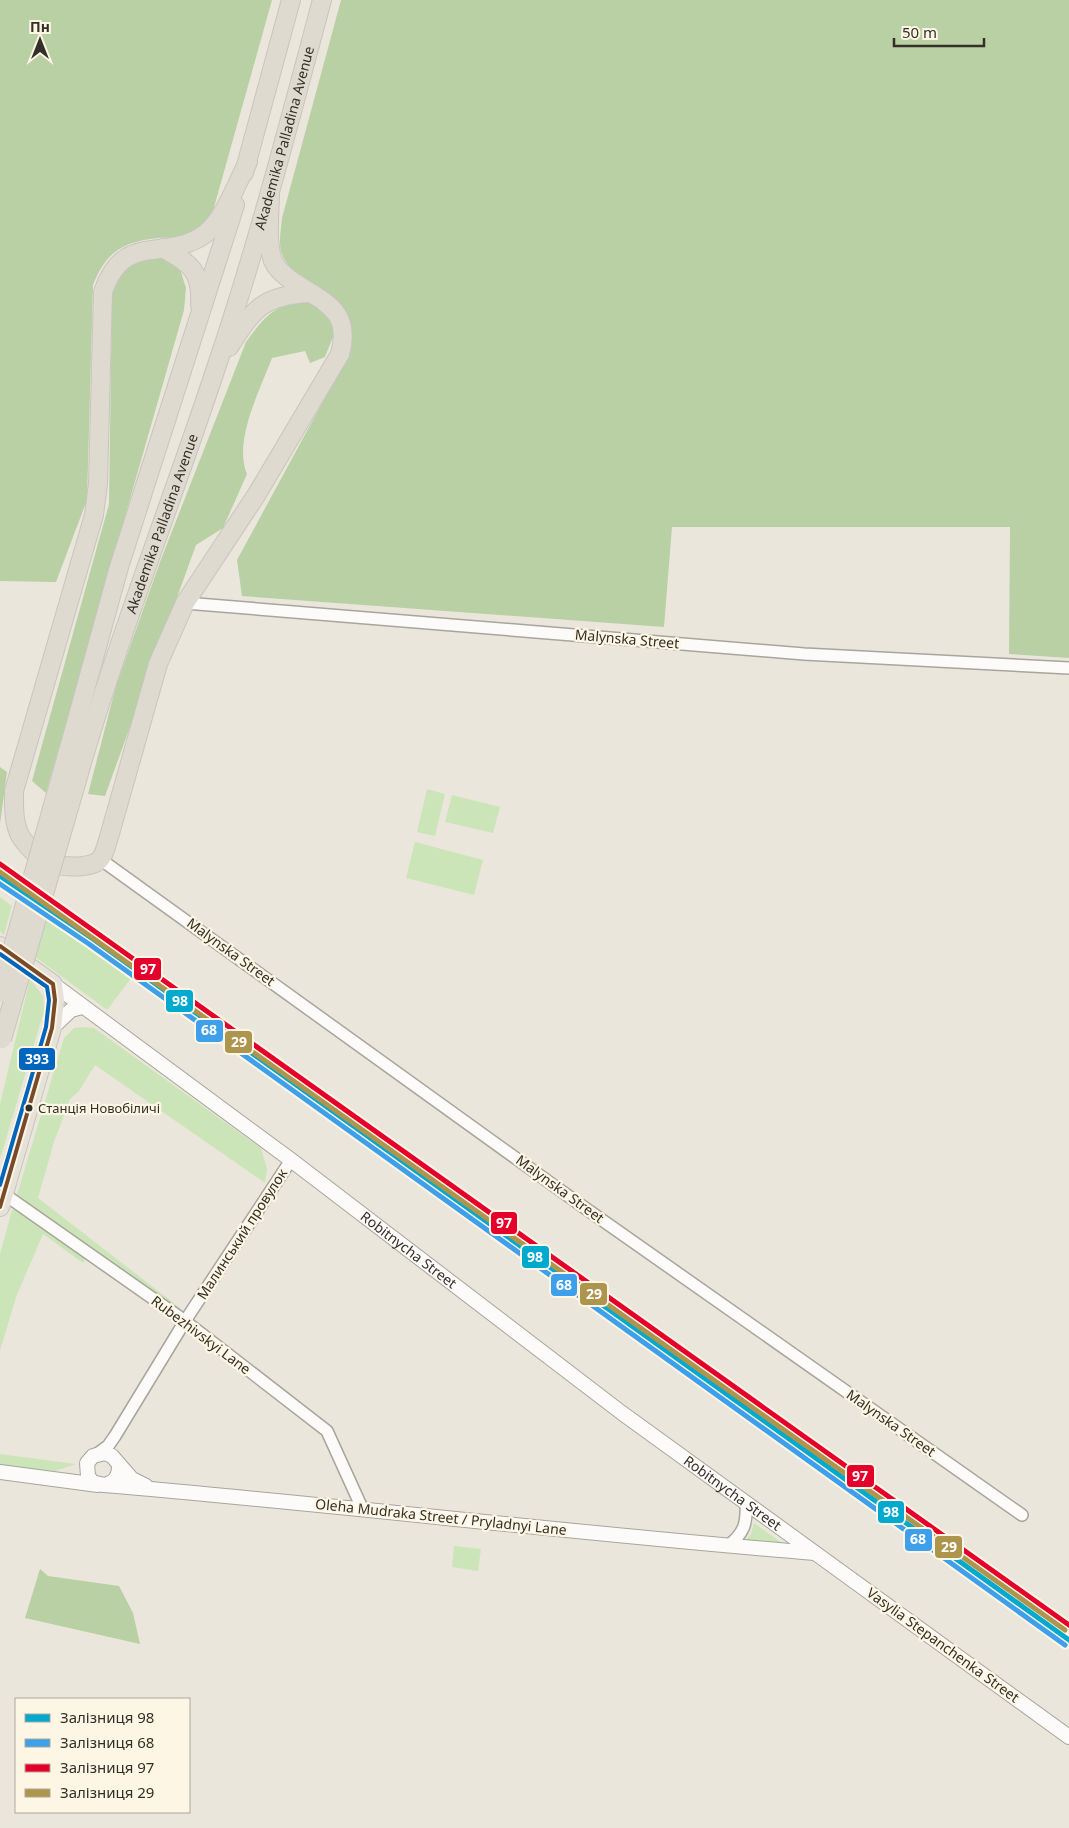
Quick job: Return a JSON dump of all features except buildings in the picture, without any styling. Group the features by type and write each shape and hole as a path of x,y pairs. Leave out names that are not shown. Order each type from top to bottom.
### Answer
{"highway":[{"name":"Akademika Palladina Avenue","path":"1,1043 76,754 119,567 248,162 291,0"},
{"name":"Akademika Palladina Avenue","path":"0,993 76,754 117,648 217,367 270,192 322,0"},
{"path":"248,162 216,224 205,234 187,243 147,250 131,255 116,264 103,292 98,483 94,515 14,791 15,816 22,839 36,854 54,865 74,867 91,865 100,859 118,808 158,664 185,603 257,494 340,354 344,337 336,312 327,302 308,293 281,272 273,262 270,192"},
{"path":"163,248 190,264 197,277 200,298 198,322"},
{"path":"217,367 247,319 261,305 281,296 308,293"}],"main road":[{"name":"Robitnycha Street","path":"0,946 53,984"},
{"path":"2,1201 52,1028 55,1000 53,984"}],"street":[{"name":"Malynska Street","path":"185,603 804,654 1069,668"},
{"name":"Malynska Street","path":"100,859 585,1208 1022,1515"},
{"name":"Robitnycha Street","path":"53,984 291,1160 622,1413 816,1553"},
{"path":"52,1028 71,1010 82,1007"},
{"name":"Малинський провулок","path":"92,1458 108,1446 115,1436 185,1321 291,1160"},
{"name":"Rubezhivskyi Lane","path":"2,1201 185,1321 327,1431 362,1508"},
{"path":"92,1458 88,1476 101,1485 114,1481 117,1476 118,1464 114,1448 115,1436"},
{"path":"0,1472 62,1480 92,1458 105,1453 112,1456 132,1479 153,1489"},
{"name":"Oleha Mudraka Street / Pryladnyi Lane","path":"62,1480 362,1508 728,1546 816,1553"},
{"path":"728,1546 744,1530 747,1520 746,1504"},
{"name":"Vasylia Stepanchenka Street","path":"816,1553 1069,1737"}],"green space":[{"path":"0,0 272,0 213,211 208,219 194,233 182,238 145,240 125,246 104,264 93,285 87,500 56,582 0,581"},
{"path":"341,0 1069,0 1069,658 1009,654 1010,527 672,527 664,627 242,596 237,560 346,359 349,344 349,321 341,304 292,269 284,259 280,244 282,218"},
{"path":"160,256 179,266 186,288 184,310 46,793 32,781 109,504 112,295 121,269 145,257"},
{"path":"301,301 318,306 335,320 335,332 325,357 310,363 305,351 272,358 255,400 246,431 243,446 247,474 223,528 196,545 105,796 88,794 116,686 160,562 246,342 269,315 282,307"},
{"path":"0,767 7,772 0,824"},
{"path":"427,789 445,794 435,836 417,832"},
{"path":"452,795 500,807 493,833 445,822"},
{"path":"415,842 483,860 474,895 406,878"},
{"path":"0,897 12,906 4,935 0,931"},
{"path":"44,916 132,977 107,1010 34,956"},
{"path":"30,979 43,996 44,1011 0,1159 0,1104"},
{"path":"74,1028 94,1028 261,1148 267,1169 265,1183 95,1065 79,1091 70,1099 54,1142 38,1198 180,1308 178,1311 16,1198 64,1038"},
{"path":"18,1209 86,1257 83,1263 43,1234 16,1297 0,1351 0,1254 12,1210"},
{"path":"0,1454 76,1464 55,1471 0,1466"},
{"path":"754,1523 788,1547 744,1543 751,1534"},
{"path":"454,1546 481,1549 478,1571 452,1567"},
{"path":"40,1569 48,1576 119,1586 133,1613 140,1644 25,1618"}],"rail line":[{"name":"97","path":"0,864 1069,1625"},
{"name":"29","path":"0,872 1065,1630"},
{"name":"98","path":"0,876 93,939 1069,1640"},
{"name":"68","path":"0,884 89,944 1065,1645"}],"transit line":[{"name":"97","path":"0,946 53,984 55,1000 52,1028 0,1207"},
{"name":"393","path":"0,954 47,987 49,1000 46,1027 0,1185"}],"place":[{"name":"Станція Новобіличі","path":"29,1108"}]}
